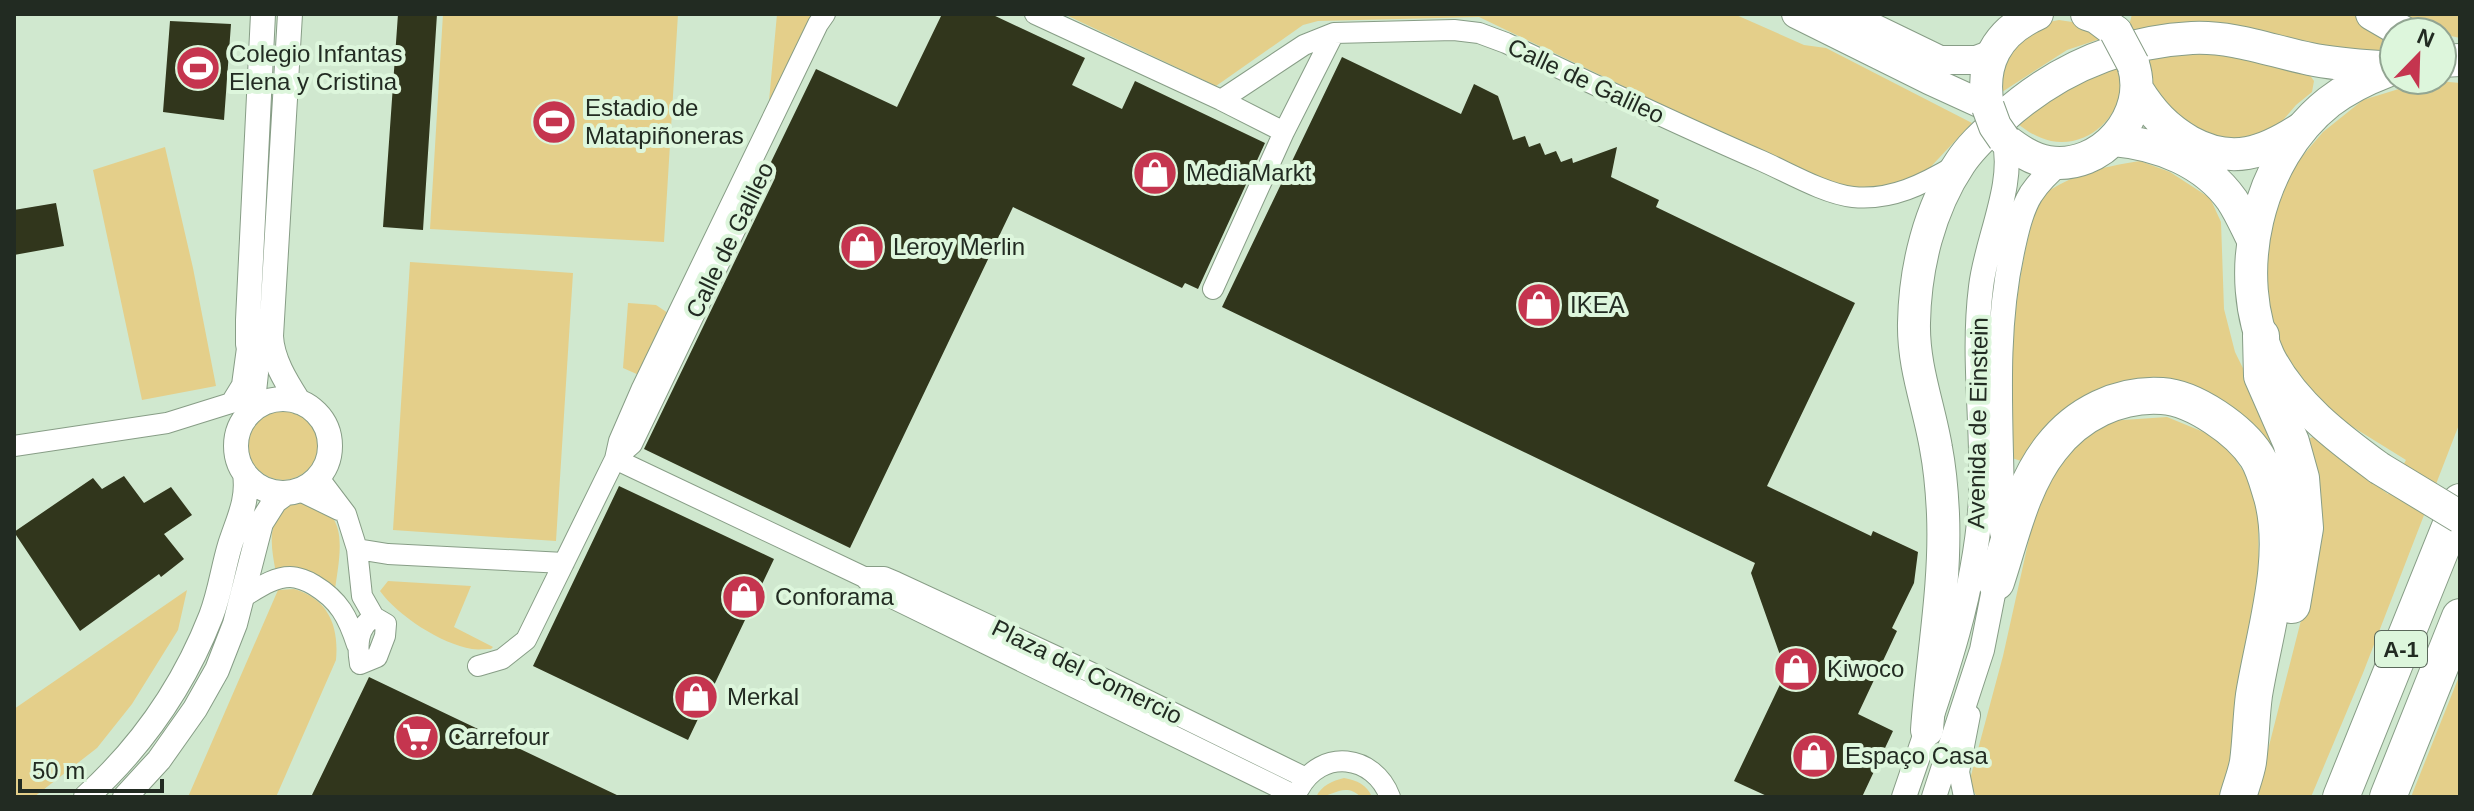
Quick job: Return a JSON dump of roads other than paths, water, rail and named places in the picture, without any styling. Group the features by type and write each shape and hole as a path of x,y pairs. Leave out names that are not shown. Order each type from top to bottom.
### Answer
{"highway":[{"path":"2242,780 2270,704 2299,575 2305,528 2301,478 2291,442 2262,376 2261,336"},
{"path":"1996,582 2032,476 2052,446 2081,417 2119,400 2163,396 2206,410 2234,430 2257,457 2272,499 2277,528 2270,615 2242,780"},
{"name":"A-1","path":"2341,797 2460,502"},
{"name":"A-1","path":"2388,797 2460,617"}],"main road":[{"path":"1796,14 1988,107"},
{"path":"1845,14 1940,60 1976,60 2004,33 2037,14"},
{"path":"2087,14 2118,23 2135,77 2157,119 2207,151 2228,156 2279,143 2302,128 2328,103 2358,83 2378,75"},
{"path":"2004,33 1985,81 1988,107 2004,139 2020,151 2047,162 2060,163 2094,155 2114,140 2133,109 2135,77"},
{"path":"1927,730 1944,545 1936,447 1915,351 1915,309 1917,278 1928,235 1941,199 1960,163 1985,134 2033,91 2080,64 2104,54 2141,45 2193,38 2216,39 2341,65 2378,67"},
{"path":"2302,128 2260,205 2252,238 2251,273 2261,336 2280,375 2335,435 2379,468 2460,517"},
{"path":"2114,140 2154,146 2196,166 2217,182 2232,200 2252,238"}],"street":[{"path":"14,446 167,423 231,403 242,385 248,344 263,14"},
{"path":"290,14 271,344 284,379 299,402"},
{"name":"Calle de Galileo","path":"478,666 502,659 526,640 615,459 619,441 642,388 825,14"},
{"name":"Calle de Galileo","path":"615,459 632,444 784,128 829,29 832,14"},
{"path":"1035,14 1284,132"},
{"name":"Calle de Galileo","path":"1221,100 1304,45 1334,33 1454,30 1479,33 1506,43 1710,139 1822,188 1852,197 1889,196 1921,185 1960,163"},
{"path":"1213,289 1284,132 1334,33"},
{"name":"Avenida de Einstein","path":"1904,797 1957,636 1975,550 1981,498 1977,346 1981,285 2008,168 2004,139"},
{"name":"Avenida de Einstein","path":"1934,797 1982,650 1996,582 2002,538 1999,344 2004,289 2016,234 2029,197 2042,179 2060,163"},
{"path":"86,797 126,758 170,697 211,615 245,504 245,474 236,454 236,442 239,430 252,410 256,373 248,344"},
{"path":"125,797 159,760 195,709 217,670 243,597 261,523 275,501 301,487 326,464 330,450 329,435 312,409 299,402 275,400 252,410"},
{"name":"Plaza del Comercio","path":"615,459 864,577 884,577 896,582 1090,672 1300,790"},
{"path":"243,597 270,582 290,577 309,582 333,597 350,624 360,664 377,657 385,636 386,624 374,617 362,596 357,549 346,514 301,487 271,491 256,485 245,474"},
{"path":"357,549 388,554 564,563"},
{"path":"1964,797 1959,772 1982,650"},
{"path":"1300,790 1318,768 1332,762 1348,761 1363,765 1376,774 1390,797"}],"place":[{"name":"Colegio Infantas Elena y Cristina","path":"198,68"},
{"name":"Estadio de Matapiñoneras","path":"554,122"},
{"name":"MediaMarkt","path":"1155,173"},
{"name":"Leroy Merlin","path":"862,247"},
{"name":"IKEA","path":"1539,305"},
{"name":"Conforama","path":"744,597"},
{"name":"Kiwoco","path":"1796,669"},
{"name":"Merkal","path":"696,697"},
{"name":"Carrefour","path":"417,737"},
{"name":"Espaço Casa","path":"1814,756"}]}
